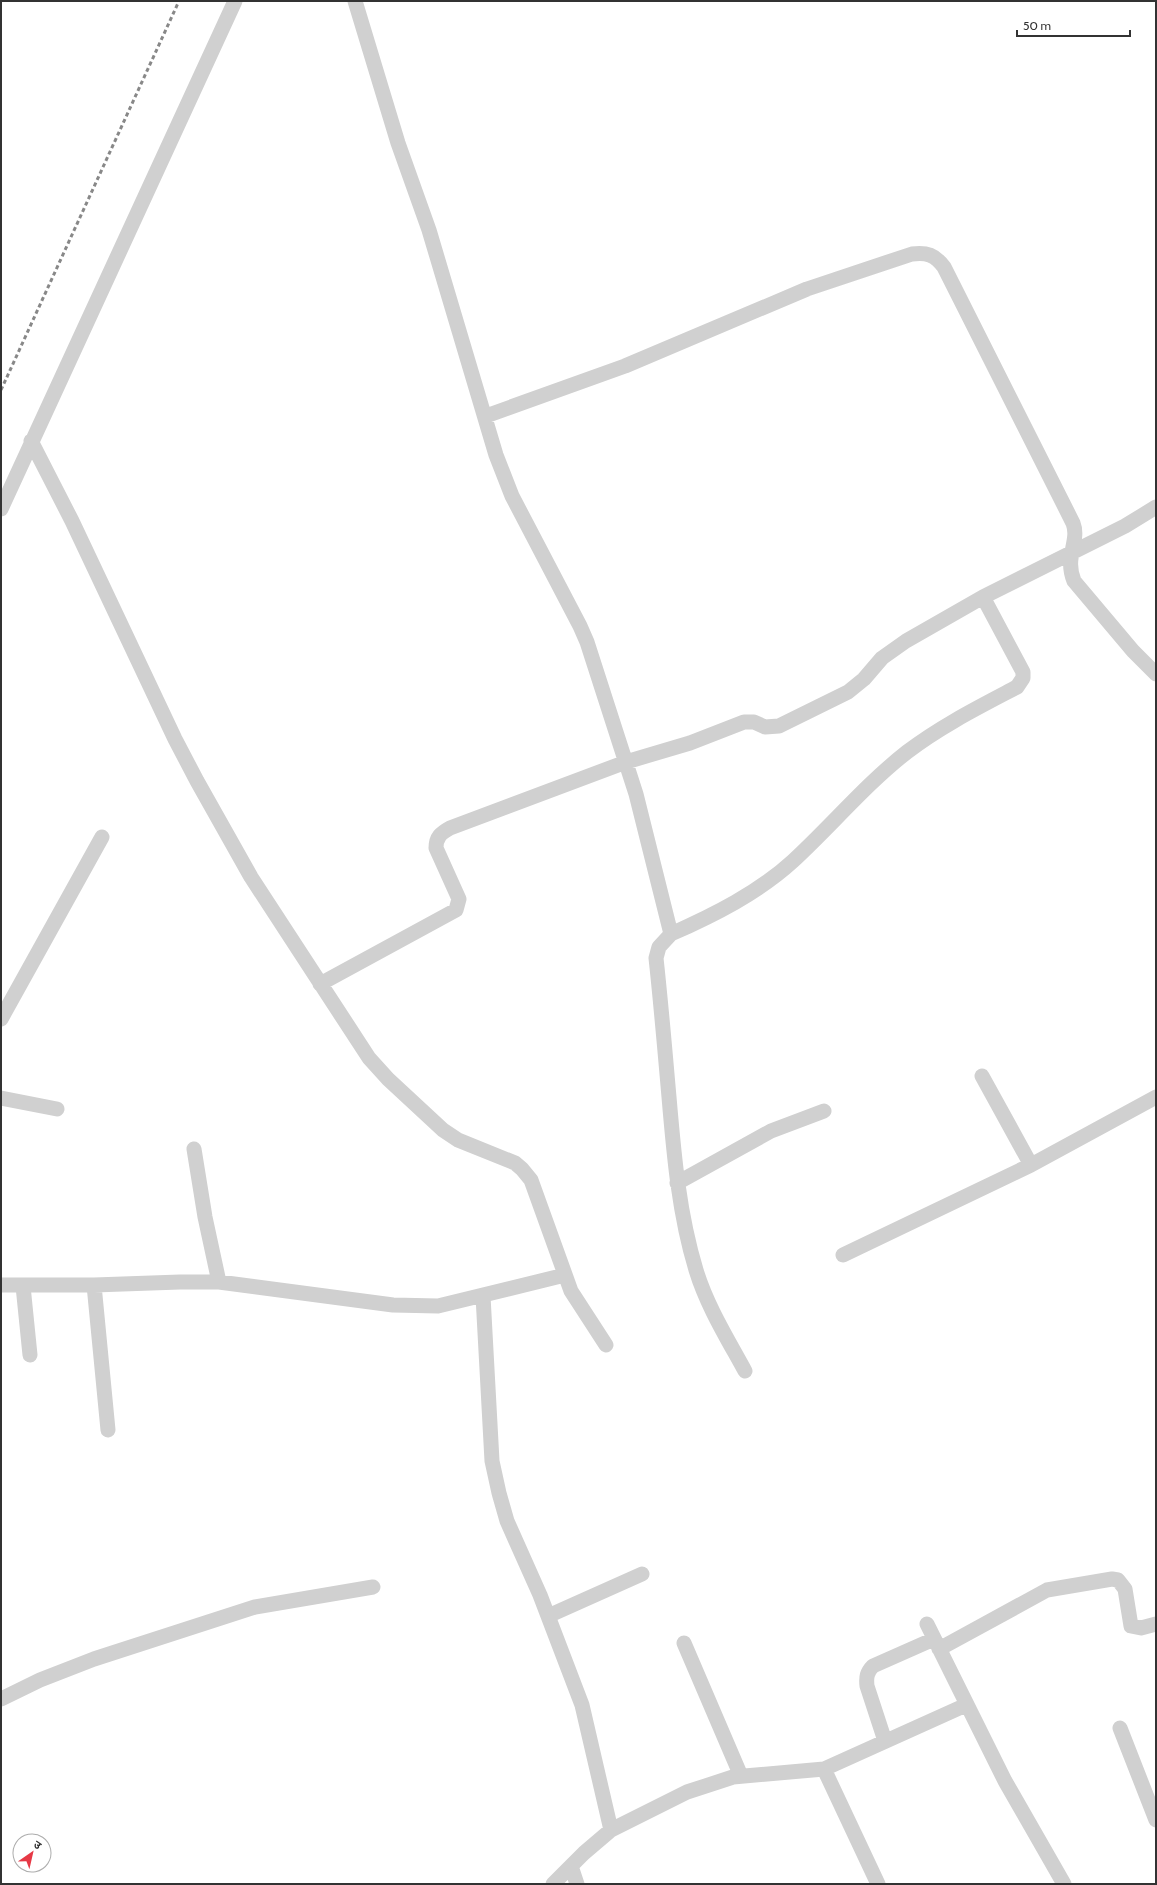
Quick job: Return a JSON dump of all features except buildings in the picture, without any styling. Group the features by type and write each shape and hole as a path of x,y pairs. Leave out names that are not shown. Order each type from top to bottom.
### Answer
{"street":[{"path":"1,509 31,441 235,1"},
{"path":"355,1 398,144 429,230 486,416 496,454 512,496 585,637 636,794 671,934"},
{"path":"486,416 625,366 807,289 912,254 930,254 939,260 944,267 1073,523 1075,536 1070,554 1070,570 1074,581 1133,651 1156,674"},
{"path":"31,441 72,521 175,739 251,877 370,1058 428,1118 458,1140 515,1163 528,1174 565,1275 577,1302 606,1345"},
{"path":"320,984 456,910 459,899 436,848 436,840 441,833 450,828 626,762 690,743 744,722 754,722 765,727 779,726 848,692 891,651 983,597 1126,526 1156,507"},
{"path":"745,1371 711,1310 696,1271 687,1237 677,1183 656,958 659,947 671,934 727,907 792,862 881,774 908,751 957,718 1017,687 1023,678 1023,672 983,597"},
{"path":"1,1019 102,837"},
{"path":"982,1076 1031,1165"},
{"path":"843,1255 1031,1165 1156,1097"},
{"path":"1,1098 57,1109"},
{"path":"677,1183 771,1130 824,1111"},
{"path":"194,1149 205,1217 219,1282"},
{"path":"1,1285 23,1286 219,1282 393,1305 438,1306 565,1275"},
{"path":"94,1285 108,1430"},
{"path":"23,1286 30,1355"},
{"path":"483,1296 492,1454 499,1493 507,1521 548,1616 582,1705 611,1830"},
{"path":"548,1616 642,1574"},
{"path":"885,1741 867,1686 866,1677 868,1671 873,1666 936,1644 1048,1590 1112,1579 1118,1580 1125,1589 1131,1626 1141,1628 1156,1624"},
{"path":"1,1700 40,1680 94,1659 255,1607 373,1587"},
{"path":"927,1624 1005,1781 1064,1884"},
{"path":"684,1643 741,1776"},
{"path":"553,1884 611,1830 687,1792 733,1777 824,1769 966,1705"},
{"path":"1120,1728 1156,1820"},
{"path":"824,1769 878,1884"},
{"path":"571,1866 577,1884"}],"railway":[{"path":"1,390 179,1"}]}
